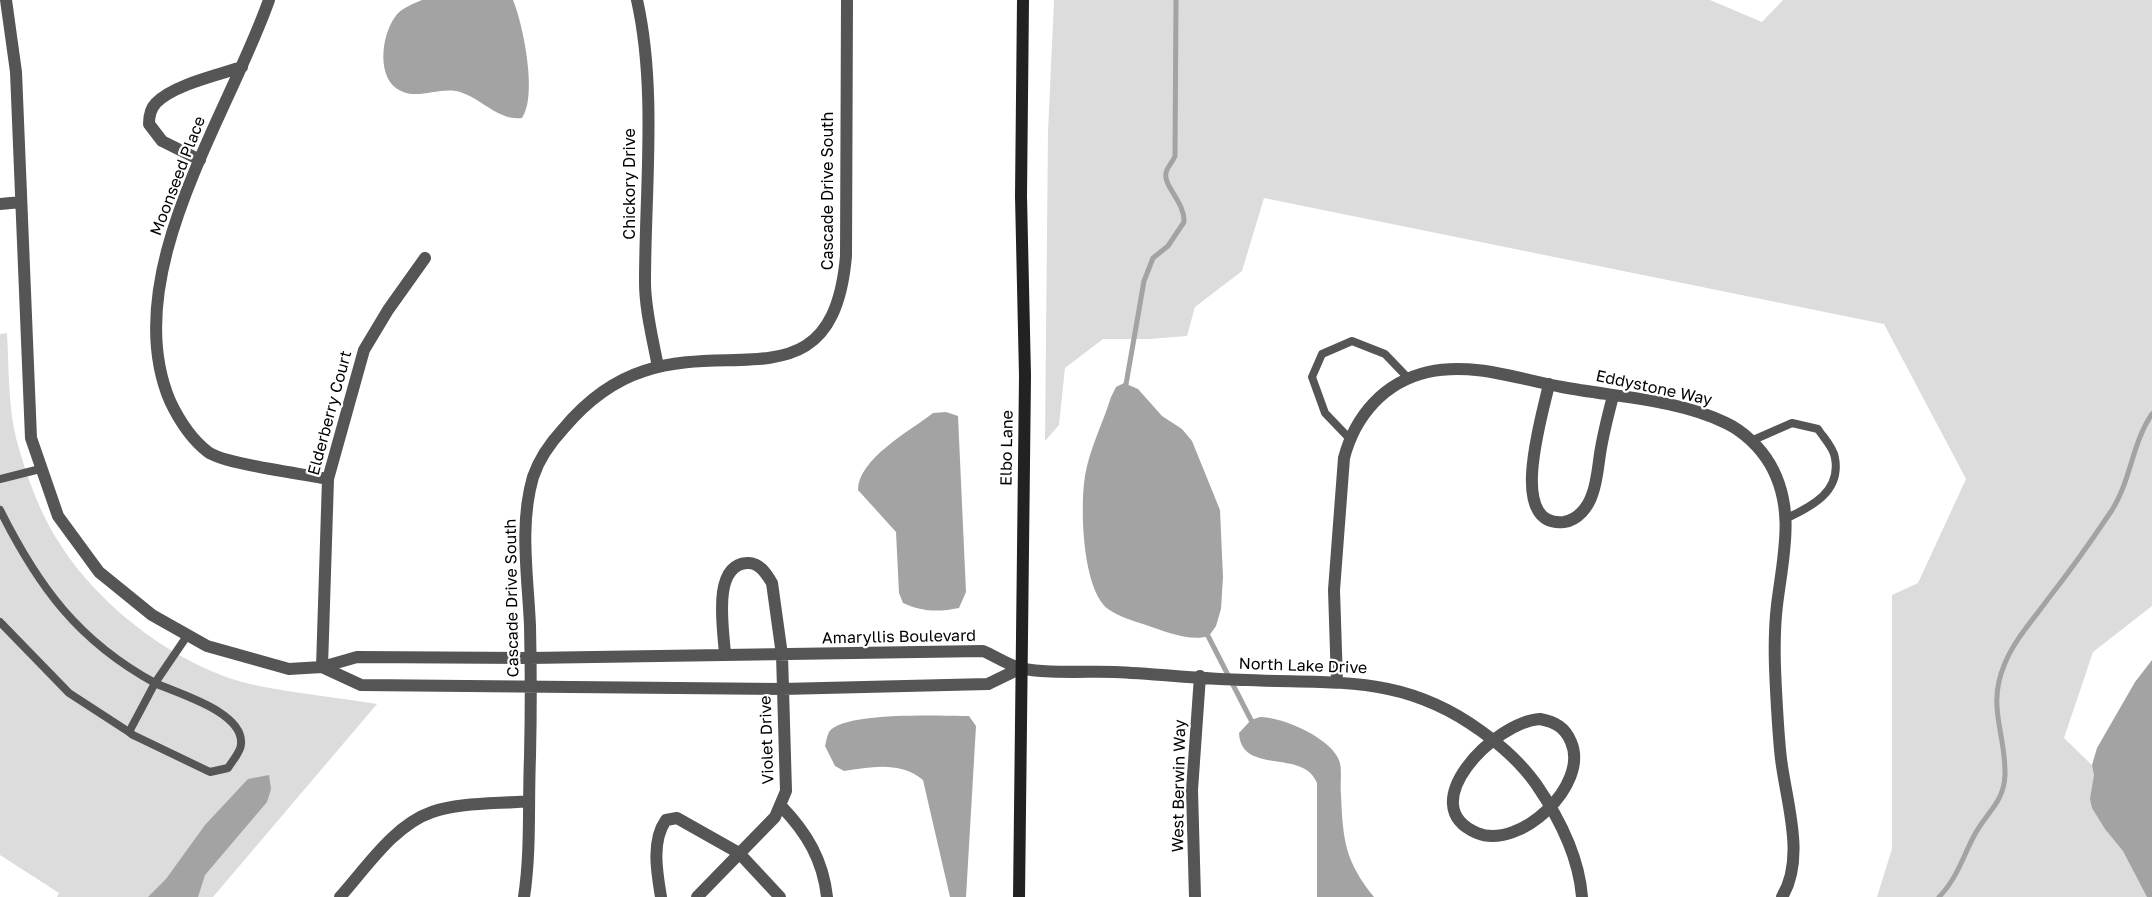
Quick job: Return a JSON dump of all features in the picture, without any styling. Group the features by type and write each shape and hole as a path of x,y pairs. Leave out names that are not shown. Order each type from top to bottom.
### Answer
{"street":[{"name":"Amaryllis Boulevard","path":"6,0 15,63 28,330 27,400 30,438 58,516 99,572 131,600 187,636 207,646 289,669 322,667 357,657 529,658 983,651 1021,668"},
{"name":"Moonseed Place","path":"269,0 178,214 161,280 157,345 165,387 182,424 210,454 248,464 328,479"},
{"name":"Chickory Drive","path":"637,0 643,26 647,69 645,285 658,367"},
{"name":"Cascade Drive South","path":"524,897 529,855 530,801 527,519 530,494 540,460 563,428 592,400 627,378 658,367 684,363 764,360 784,355 802,347 819,334 832,318 841,298 846,256 847,0"},
{"name":"Elbo Lane","path":"1019,897 1025,376 1021,196 1023,0"},
{"path":"200,160 162,141 149,124 154,104 175,90 242,67"},
{"path":"0,204 21,202"},
{"name":"Elderberry Court","path":"322,667 328,479 364,350 388,310 425,258"},
{"name":"Eddystone Way","path":"1337,682 1334,591 1336,546 1341,479 1349,438 1359,419 1373,403 1409,379 1429,372 1473,369 1709,416 1728,423 1751,441 1770,464 1784,499 1787,518 1777,605 1775,655 1781,759 1793,852 1791,873 1782,897"},
{"path":"1549,384 1531,484 1533,501 1541,516 1555,523 1570,521 1584,510 1593,494 1613,396"},
{"name":"Violet Drive","path":"697,897 775,817 786,791 782,655 772,582 766,572 757,565 747,563 736,566 727,575 722,587 725,655"},
{"name":"Amaryllis Boulevard","path":"322,667 361,685 782,689 988,684 1021,668"},
{"name":"North Lake Drive","path":"1021,668 1244,680 1337,682 1373,685 1423,697 1446,708 1493,739 1528,773 1550,806 1567,842 1582,897"},
{"name":"West Berwin Way","path":"1194,897 1192,790 1200,676"},
{"path":"1529,720 1552,721 1562,727 1574,748 1576,760 1569,784 1550,806 1520,829 1495,836 1481,835 1469,830 1460,821 1455,794 1459,780 1473,758 1493,739 1505,730 1529,720"},
{"path":"340,897 399,833 432,812 450,808 530,801"},
{"path":"781,806 800,825 814,848 827,897"},
{"path":"661,897 657,874 659,830 666,820 677,818 739,853 780,897"}],"lane":[{"path":"1349,438 1325,413 1312,377 1322,354 1353,341 1385,354 1409,379"},
{"path":"1751,441 1792,423 1818,429 1835,456 1834,482 1814,505 1787,518"},
{"path":"0,479 40,469"},
{"path":"0,510 22,554 46,591 80,628 120,664 155,683 226,714 241,735 242,747 228,768 210,771 129,732 69,693 0,622"},
{"path":"129,732 155,683 187,636"}],"shaded area":[{"path":"422,0 513,0 521,25 529,77 527,108 522,118 498,113 460,92 415,94 401,91 393,85 384,68 383,57 390,25 400,11"},
{"path":"1054,0 1710,0 1762,22 1783,0 2152,0 2152,606 2093,652 2064,738 2092,765 2152,897 1877,897 1892,849 1892,595 1918,583 1966,479 1884,324 1264,198 1242,271 1195,307 1187,336 1103,339 1065,368 1059,425 1045,441 1048,132"},
{"path":"7,333 13,425 29,480 54,535 78,570 98,592 144,632 196,664 223,676 266,687 377,704 213,897 57,897 59,893 0,855 0,334"},
{"path":"1124,383 1138,389 1162,416 1182,429 1192,441 1220,510 1223,577 1221,609 1216,626 1209,636 1194,638 1177,635 1122,617 1108,609 1099,599 1093,584 1088,566 1083,526 1085,476 1111,397 1116,387"},
{"path":"946,412 958,416 966,592 959,608 931,610 903,603 899,593 896,532 858,490 866,467 887,447 933,413"},
{"path":"2152,660 2152,897 2147,897 2123,851 2092,808 2090,799 2094,775 2092,765 2097,748 2135,682"},
{"path":"894,716 969,716 976,726 966,897 950,897 923,780 905,770 895,768 875,767 844,771 835,766 825,746 829,732 838,725 853,721"},
{"path":"1260,717 1294,725 1318,738 1336,754 1341,767 1343,825 1347,850 1357,872 1374,897 1317,897 1317,783 1310,773 1300,766 1261,758 1250,754 1242,746 1239,733 1251,720"},
{"path":"269,775 271,789 267,802 205,875 198,897 148,897 166,879 205,825 248,779"}],"waterway":[{"path":"1125,390 1144,281 1153,258 1168,246 1184,222 1181,208 1166,178 1175,156 1176,0"},
{"path":"1939,897 1955,875 1975,834 2002,793 2005,760 1998,719 1997,693 2005,663 2019,638 2112,510 2140,437 2152,414"},
{"path":"1206,632 1255,724"}]}
